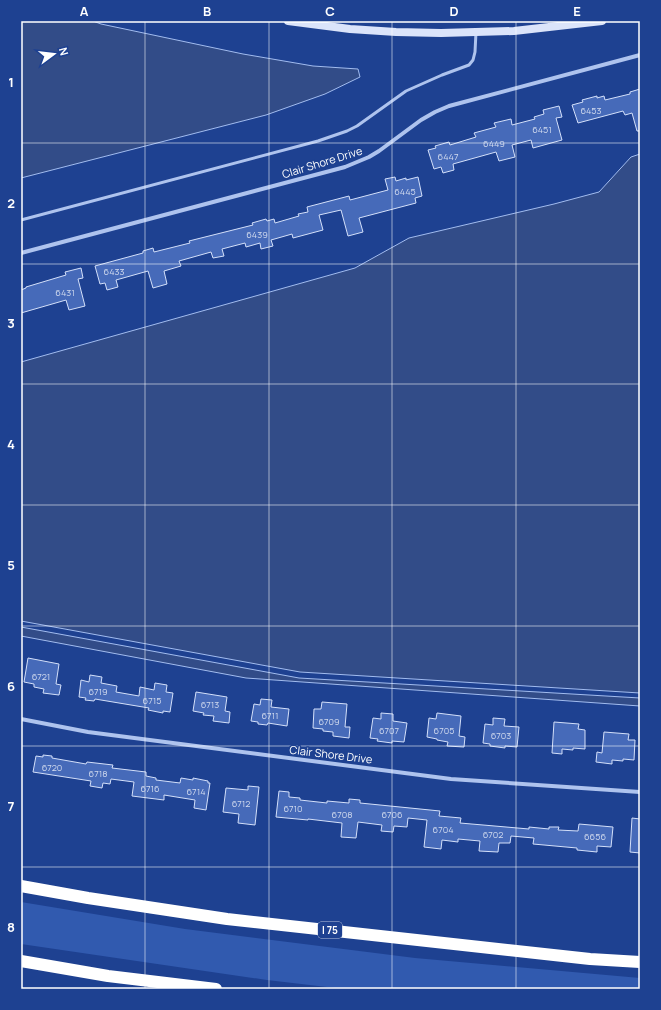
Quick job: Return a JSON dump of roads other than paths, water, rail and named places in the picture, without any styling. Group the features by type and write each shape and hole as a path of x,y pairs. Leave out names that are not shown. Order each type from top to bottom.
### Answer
{"highway":[{"name":"I 75","path":"21,886 88,898 227,919 590,959 640,962"},
{"path":"21,961 108,976 216,989"}],"street":[{"path":"288,21 396,32 441,33 514,31 602,21"},
{"name":"Clair Shore Drive","path":"21,253 345,167 369,157 421,120 449,106 640,55"},
{"name":"Clair Shore Drive","path":"21,719 88,732 451,779 640,792"}],"lane":[{"path":"21,220 318,141 347,131 368,119 406,91 469,65 473,60 475,52 476,32"}]}
